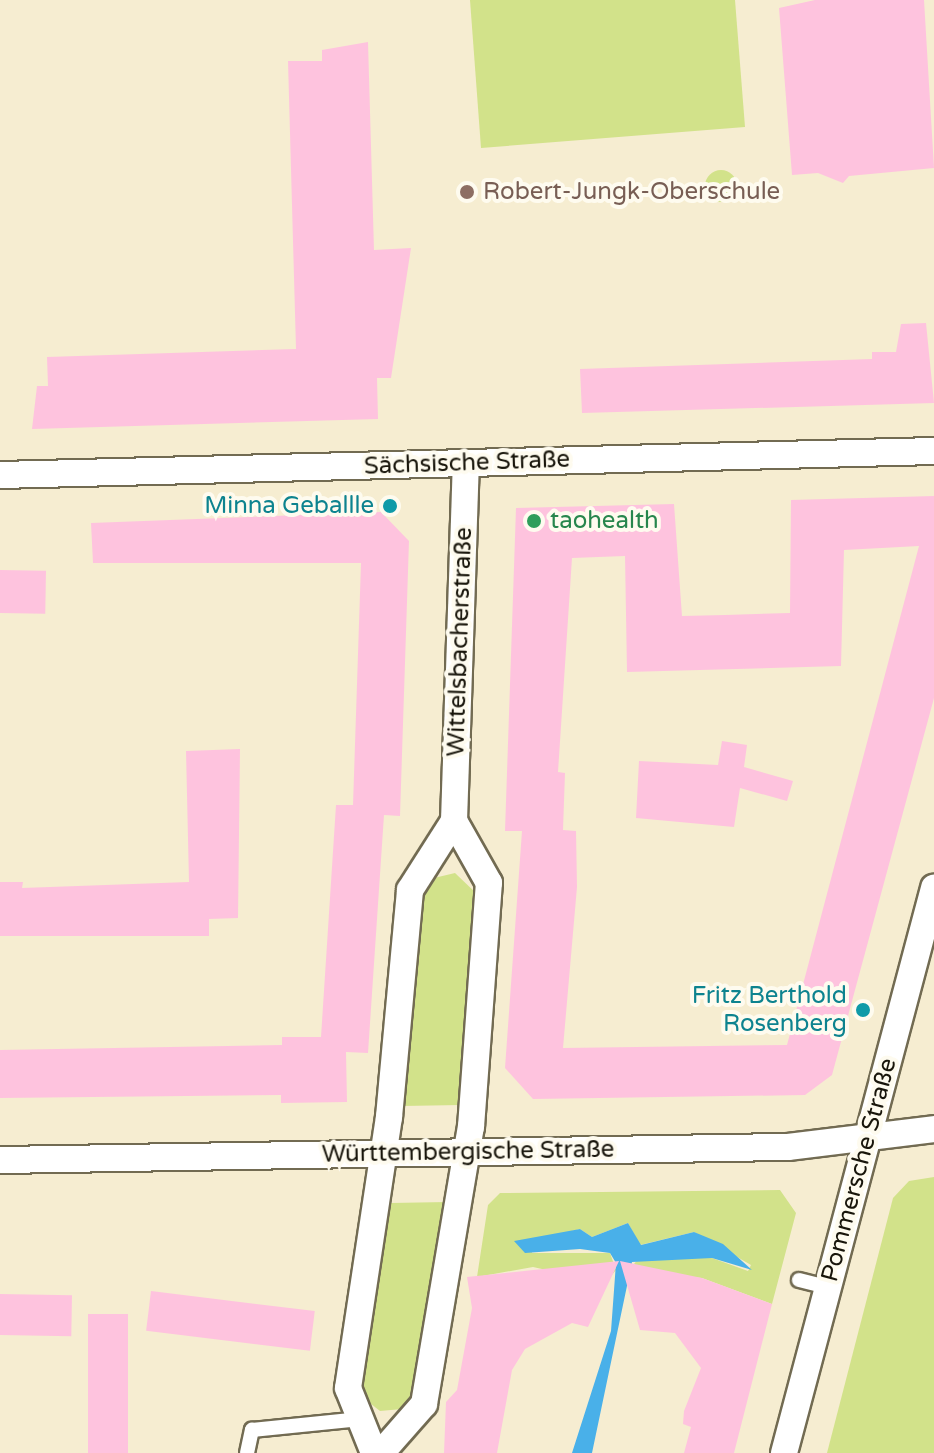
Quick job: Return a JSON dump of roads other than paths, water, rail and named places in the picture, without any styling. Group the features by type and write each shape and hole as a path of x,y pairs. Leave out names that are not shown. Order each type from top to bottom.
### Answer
{"street":[{"name":"Sächsische Straße","path":"0,475 934,451"},
{"name":"Wittelsbacherstraße","path":"454,821 466,464"},
{"path":"374,1453 348,1388 384,1152 410,890 454,821 489,883 468,1151 424,1404 381,1453"},
{"name":"Pommersche Straße","path":"784,1453 934,888"},
{"name":"Württembergische Straße","path":"0,1160 788,1147 934,1129"}],"lane":[{"path":"799,1280 827,1287"},
{"path":"247,1453 252,1430 360,1419"}],"water":[{"path":"628,1223 641,1245 694,1232 723,1244 752,1270 712,1258 632,1262 592,1453 572,1453 611,1331 616,1263 610,1253 580,1249 525,1253 514,1241 580,1229 592,1237"}],"place":[{"name":"Robert-Jungk-Oberschule","path":"467,192"},
{"name":"Minna Geballle","path":"390,506"},
{"name":"taohealth","path":"534,521"},
{"name":"Fritz Berthold Rosenberg","path":"863,1010"}]}
